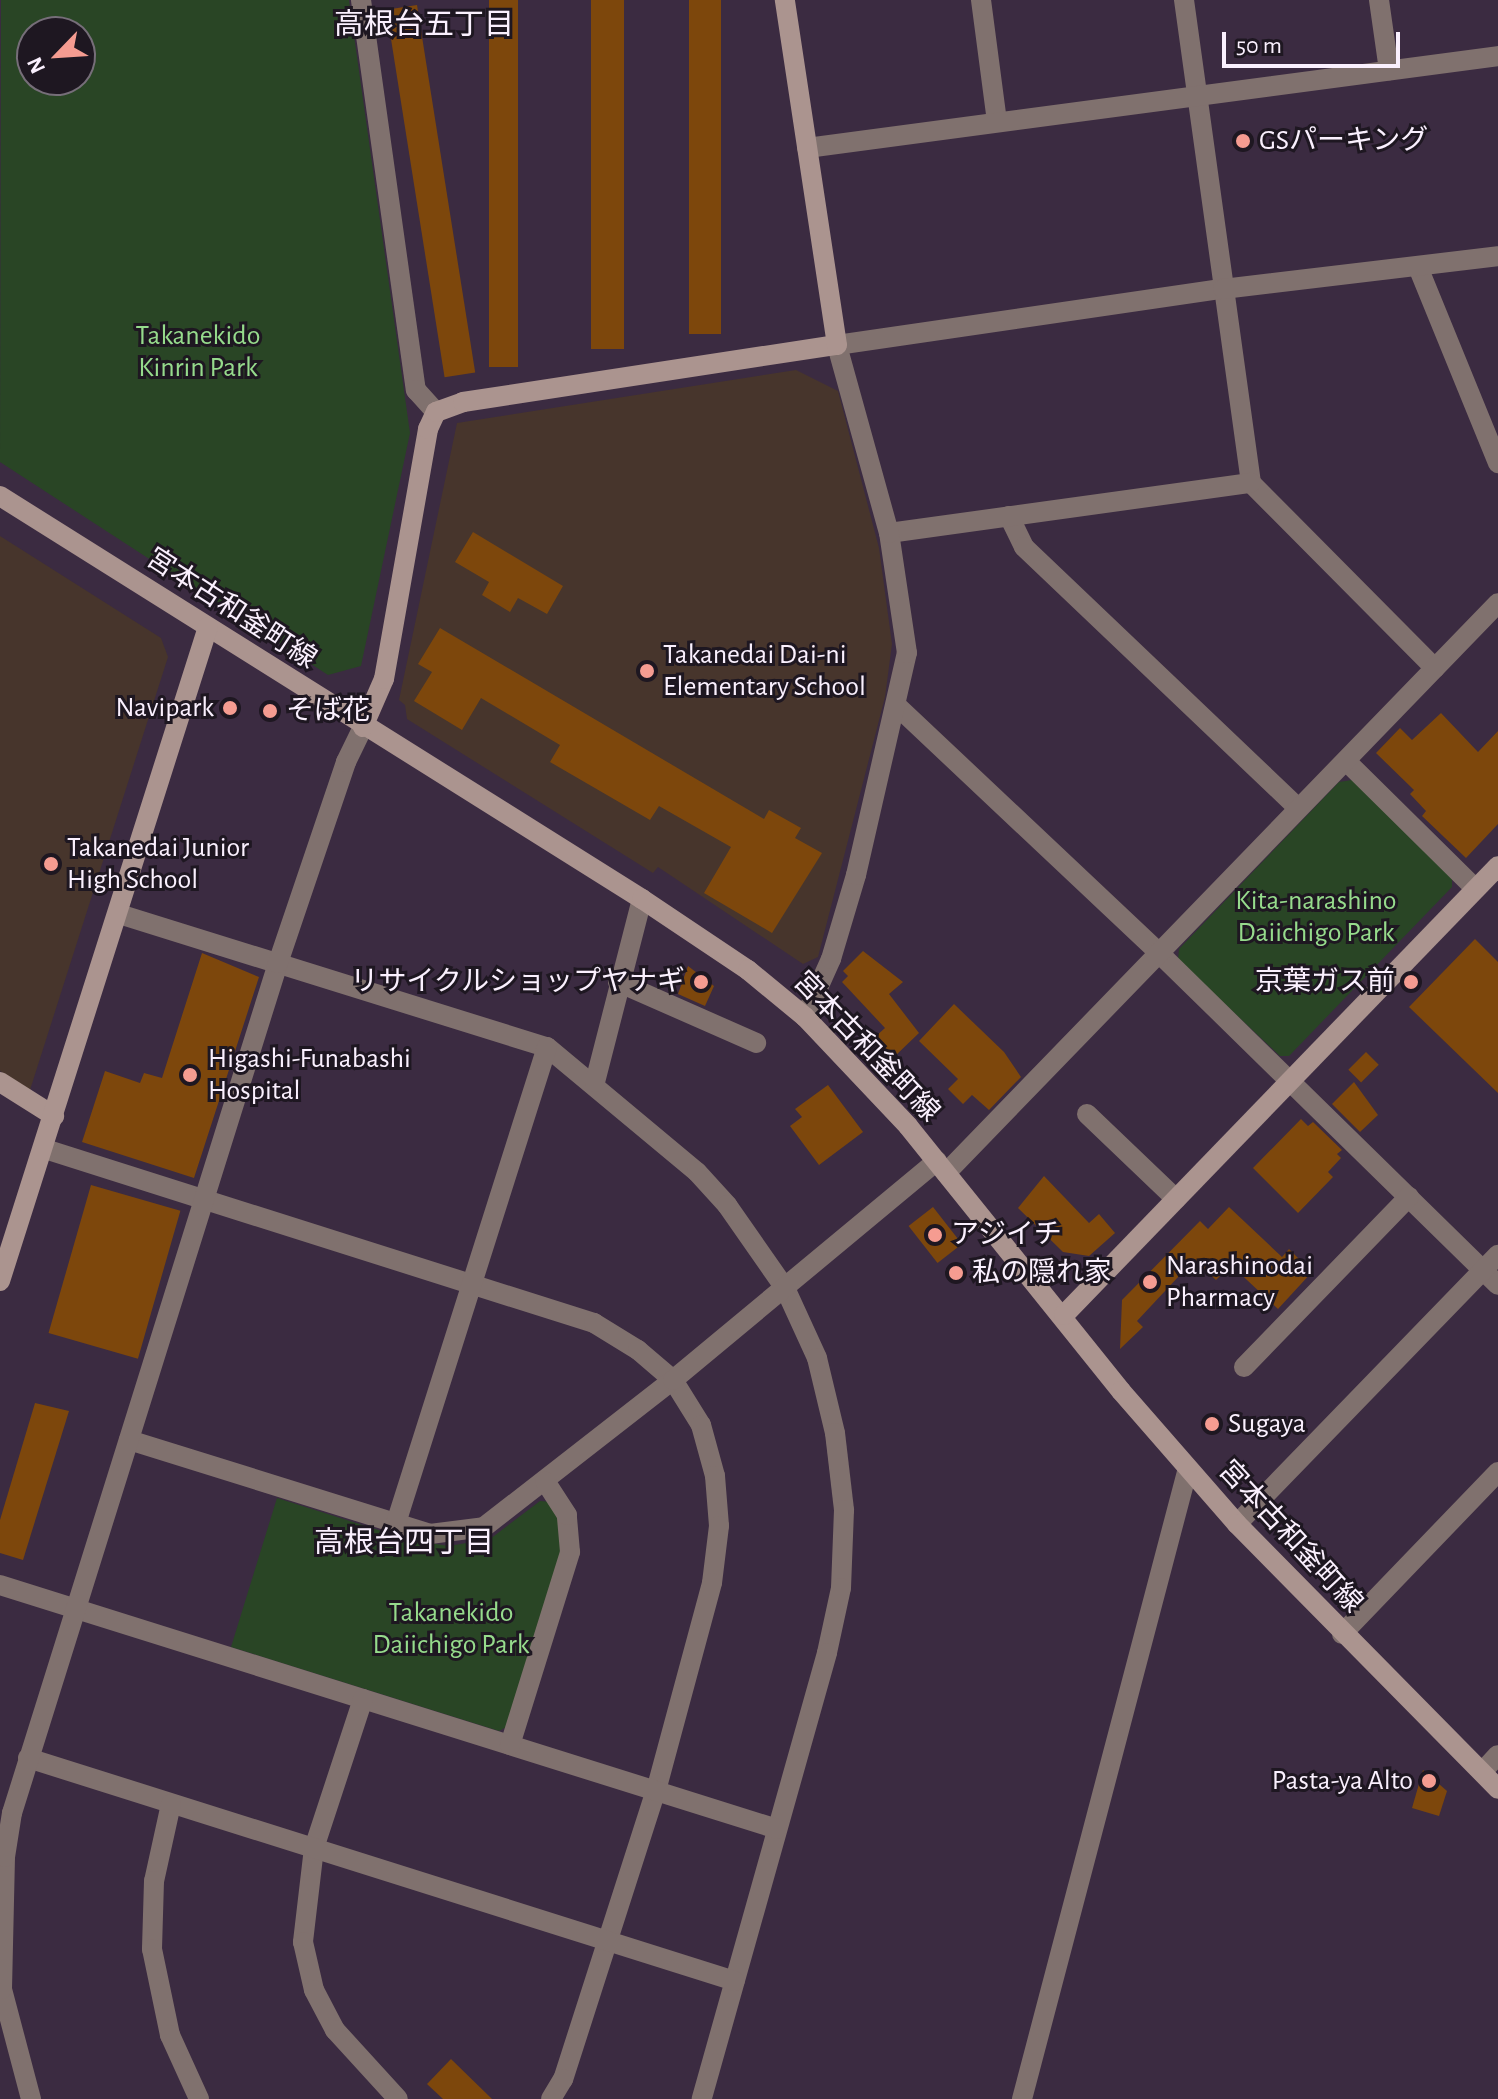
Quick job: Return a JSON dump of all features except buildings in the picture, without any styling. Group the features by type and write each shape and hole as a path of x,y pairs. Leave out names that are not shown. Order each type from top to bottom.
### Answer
{"street":[{"path":"361,0 416,390 436,412"},
{"path":"785,0 837,345 889,533 907,653 856,875 831,959 805,1017"},
{"path":"981,0 997,122"},
{"path":"1184,0 1251,483 1435,668"},
{"path":"1379,0 1389,70"},
{"path":"807,148 1498,56"},
{"path":"31,2099 1,1989 5,1857 28,1758 278,963 346,762 384,679 428,429 436,412 463,402 837,345 1223,289 1498,256"},
{"path":"1418,267 1498,463"},
{"path":"889,533 1251,483"},
{"name":"宮本古和釜町線","path":"0,496 363,727 642,899 748,970 805,1017 941,1167 1237,1524 1498,1789"},
{"path":"1009,516 1024,547 1298,808"},
{"path":"129,1440 430,1534 464,1533 500,1519 785,1288 941,1167 1159,953 1498,603"},
{"path":"0,1281 45,1149 208,627"},
{"path":"896,705 1159,953 1491,1277"},
{"path":"1346,761 1476,889"},
{"path":"1064,1315 1498,866"},
{"path":"595,1082 618,982 642,899"},
{"path":"119,914 547,1047 595,1082 727,1205 785,1288 817,1358 835,1433 844,1510 841,1588 827,1653 702,2099"},
{"path":"618,982 756,1043"},
{"path":"396,1523 547,1047"},
{"path":"0,1082 54,1116"},
{"path":"1087,1114 1176,1199"},
{"path":"45,1149 205,1197 594,1323 673,1380 701,1425 715,1476 719,1526 712,1583 656,1790 563,2079 551,2099"},
{"path":"1244,1367 1409,1197"},
{"path":"1237,1524 1491,1277 1498,1255"},
{"path":"1022,2099 1188,1468"},
{"path":"1342,1634 1498,1472"},
{"path":"510,1745 570,1552 567,1515 545,1481"},
{"path":"0,1585 777,1829"},
{"path":"363,1699 314,1848 304,1900 306,1966 335,2030 398,2099"},
{"path":"1482,1772 1498,1755"},
{"path":"28,1758 735,1981"},
{"path":"171,1804 154,1881 152,1949 170,2035 199,2099"}],"shaded area":[{"name":"Takanedai Dai-ni Elementary School","path":"796,370 838,391 879,548 892,644 885,697 818,957 803,964 658,867 653,873 407,719 405,705 399,700 457,423"},
{"name":"Takanedai Junior High School","path":"0,536 161,638 168,657 30,1090 0,1071"}],"green space":[{"name":"Takanekido Kinrin Park","path":"1,0 349,0 410,433 361,666 328,675 0,462"},
{"name":"Kita-narashino Daiichigo Park","path":"1352,780 1452,876 1452,887 1289,1056 1280,1056 1178,960 1179,949 1339,782"},
{"name":"Takanekido Daiichigo Park","path":"277,1498 410,1540 449,1546 490,1539 540,1501 553,1502 564,1542 508,1726 499,1731 231,1647"}],"place":[{"name":"GSパーキング","path":"1243,141"},
{"name":"Takanedai Dai-ni Elementary School","path":"647,671"},
{"name":"Navipark","path":"230,708"},
{"name":"そば花","path":"270,711"},
{"name":"Takanedai Junior High School","path":"51,864"},
{"name":"リサイクルショップヤナギ","path":"701,982"},
{"name":"京葉ガス前","path":"1411,982"},
{"name":"Higashi-Funabashi Hospital","path":"190,1075"},
{"name":"アジイチ","path":"935,1235"},
{"name":"私の隠れ家","path":"956,1273"},
{"name":"Narashinodai Pharmacy","path":"1150,1282"},
{"name":"Sugaya","path":"1212,1424"},
{"name":"Pasta-ya Alto","path":"1429,1781"}],"district":[{"name":"高根台五丁目","path":"424,25"},
{"name":"高根台四丁目","path":"404,1543"}]}
